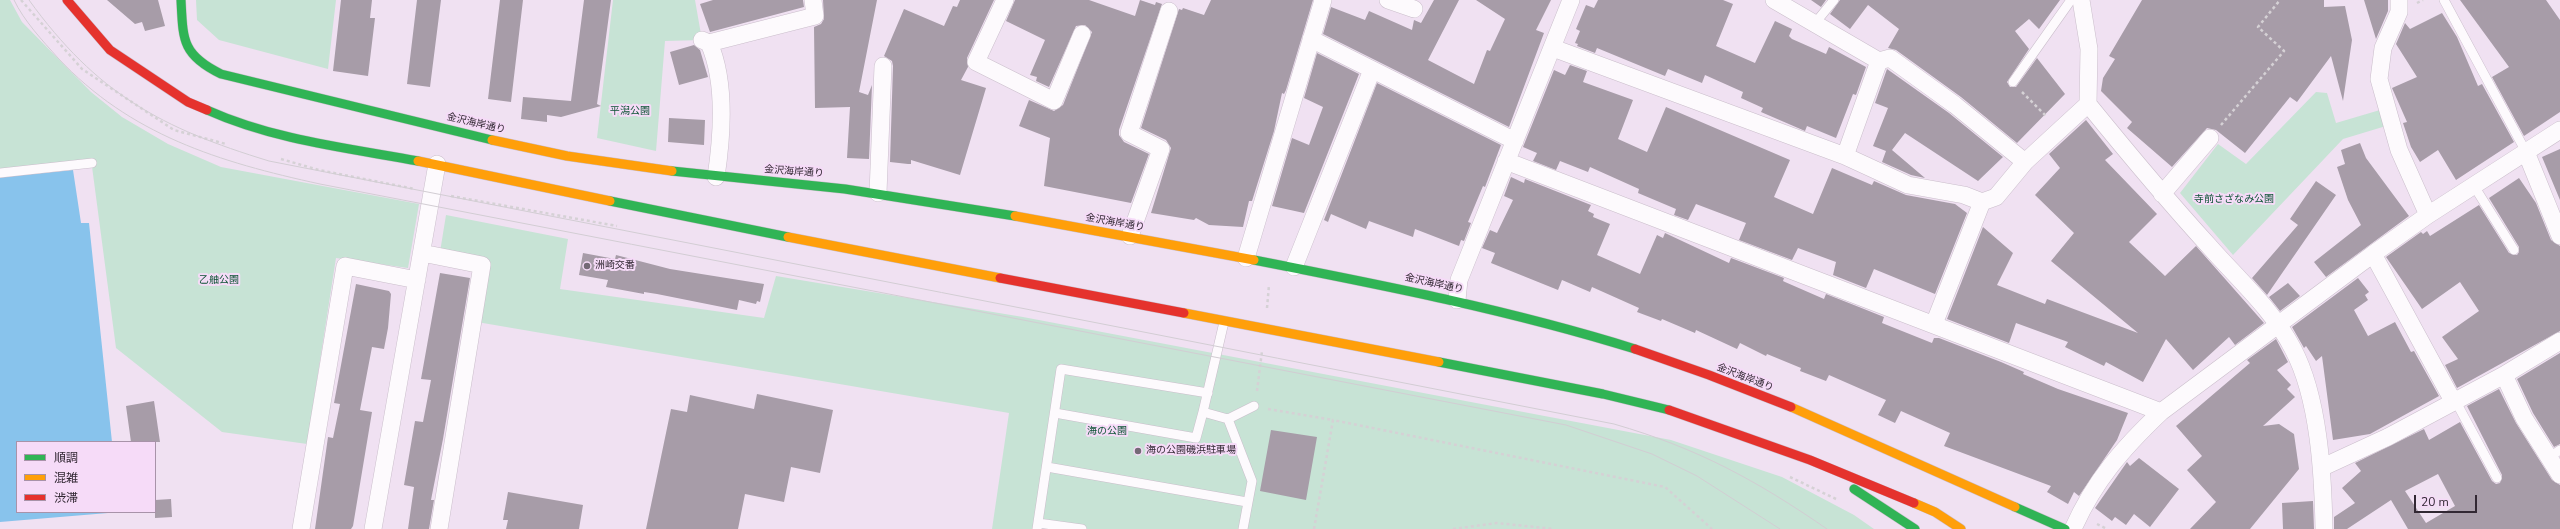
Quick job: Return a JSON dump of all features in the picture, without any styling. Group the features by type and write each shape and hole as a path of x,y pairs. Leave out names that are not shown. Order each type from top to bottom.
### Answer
{"street":[{"path":"67,0 110,50 143,74 188,102 238,124 282,135 437,164 720,224 1603,394 1685,414 1810,460 1935,512 1961,529"},
{"name":"金沢海岸通り","path":"181,0 184,40 189,54 200,65 221,74 487,139 615,164 716,177 830,186 878,193 1130,236 1457,300 1588,334 1733,384 1821,420 2065,529"},
{"path":"716,177 720,83 715,58 705,42 815,16 813,0"},
{"path":"1246,258 1323,0"},
{"path":"1388,0 1414,9"},
{"path":"1457,300 1459,280 1571,0"},
{"path":"1774,0 1816,22 1879,61 1890,58 1955,105 2025,162"},
{"path":"2078,0 2089,49 2088,104 2162,194 2278,324 2294,350 2306,383 2323,468 2324,529"},
{"path":"2399,0 2399,12 2383,48 2379,79 2399,150 2428,215"},
{"path":"1004,1 976,62 1054,101 1082,34"},
{"path":"1130,236 1161,149 1129,133 1169,11"},
{"path":"1311,39 1515,141"},
{"path":"1553,48 1845,156 1908,185 1964,195 1982,202 1996,197 2025,162 2088,104"},
{"path":"1845,156 1879,61"},
{"path":"878,193 883,66"},
{"path":"1294,267 1372,70"},
{"path":"2073,529 2102,474 2134,438 2161,412 2278,324 2428,215 2560,130"},
{"path":"2162,194 2210,138"},
{"path":"2526,152 2560,236"},
{"path":"1506,161 2161,412"},
{"path":"373,529 437,164"},
{"path":"1934,324 1982,202"},
{"path":"422,253 482,265 440,529"},
{"path":"2373,254 2454,401"},
{"path":"301,529 345,266 417,280"},
{"path":"2323,468 2388,437 2504,375 2560,341"},
{"path":"2504,375 2524,418 2554,454 2560,475"},
{"path":"1810,460 1915,529"}],"lane":[{"path":"1816,22 1834,0"},
{"path":"2014,82 2078,0"},
{"path":"2444,0 2526,152"},
{"path":"0,173 92,163"},
{"path":"2474,186 2514,250"},
{"path":"1055,413 1196,438 1224,322"},
{"path":"1082,529 1038,526 1061,369 1208,393"},
{"path":"2454,401 2497,478"},
{"path":"1203,412 1228,419 1254,406"},
{"path":"1228,419 1252,481 1243,529"},
{"path":"1047,467 1247,502"}],"path":[{"path":"2210,138 2284,51 2258,27 2280,0"},
{"path":"2014,82 2060,130"},
{"path":"1254,406 1333,420 1665,487 1712,529"},
{"path":"1314,529 1333,420"},
{"path":"1453,529 1497,523 1554,529"}],"green space":[{"name":"乙舳公園","path":"0,0 10,0 22,22 91,92 122,117 168,144 221,167 419,204 408,268 336,258 307,444 222,432 116,348 91,159 0,169"},
{"path":"196,0 336,0 328,69 219,40 197,20"},
{"name":"平潟公園","path":"613,0 695,0 702,40 665,41 656,151 597,138"},
{"name":"寺前さざなみ公園","path":"2316,92 2327,93 2336,123 2380,110 2386,126 2343,139 2233,255 2180,193 2218,144 2246,164"},
{"name":"海の公園","path":"446,215 568,239 560,289 764,318 776,276 1023,317 1671,440 1782,477 1854,515 1874,529 992,529 1009,413 477,322 487,261 440,252"}],"water":[{"path":"73,170 81,223 89,223 112,441 16,441 16,513 108,513 0,522 0,177"}],"building":[{"path":"107,0 158,0 165,26 145,31 142,22 135,24"},
{"path":"341,0 372,0 370,18 375,18 368,76 333,71"},
{"path":"417,0 441,0 430,87 407,84"},
{"path":"500,0 523,0 511,102 488,99"},
{"path":"584,0 611,0 597,104 601,106 561,117 547,115 547,122 521,119 523,97 571,101"},
{"path":"713,0 803,0 804,7 710,32 700,4"},
{"path":"823,0 877,0 859,92 868,95 872,85 869,159 847,158 850,107 815,108 814,27 821,24 824,19"},
{"path":"960,0 994,0 967,58 968,67 961,80 986,88 960,175 911,160 911,164 890,162 893,66 892,61 884,56 904,9 944,26 953,6 957,7"},
{"path":"1015,0 1089,0 1135,16 1140,0 1155,5 1156,2 1162,4 1119,130 1119,135 1124,142 1149,154 1131,203 1044,186 1050,138 1019,126 1029,100 1054,111 1063,105 1092,32 1085,25 1076,26 1049,87 1036,81 1037,77 1030,75 1045,40 1006,21"},
{"path":"1211,0 1313,0 1286,90 1284,94 1282,93 1274,131 1252,201 1249,201 1243,227 1209,225 1196,218 1194,220 1151,213 1171,148 1166,140 1141,128 1179,9 1182,10 1183,8 1204,15"},
{"path":"1434,0 1459,0 1428,60 1474,84 1487,50 1490,51 1505,19 1476,0 1551,0 1536,30 1544,33 1509,127 1323,34 1331,7 1365,20 1369,11 1412,30 1414,20 1421,23"},
{"path":"1598,0 1723,0 1733,4 1716,46 1755,63 1775,21 1792,29 1789,36 1792,39 1826,54 1829,47 1866,67 1856,95 1853,94 1836,138 1807,126 1805,131 1761,112 1763,108 1741,98 1743,92 1705,75 1702,83 1668,69 1665,76 1597,48 1595,53 1577,46 1578,44 1575,43 1580,31 1576,29 1586,5 1594,8"},
{"path":"1811,0 1826,0 1821,7"},
{"path":"1840,0 2060,0 2039,29 2029,19 2015,31 2029,49 2007,82 2010,87 2016,87 2037,58 2065,94 2017,143 1961,97 1896,50 1888,48 1899,29 1868,5 1850,29 1830,14"},
{"path":"2142,0 2324,0 2324,7 2345,6 2352,40 2343,101 2331,56 2297,102 2290,97 2245,153 2216,130 2207,128 2172,167 2127,128 2132,122 2101,91 2103,78 2115,59 2109,56"},
{"path":"2364,0 2388,0 2388,11 2376,39"},
{"path":"2460,0 2546,0 2560,20 2560,112 2524,136 2492,77 2509,67"},
{"path":"2442,13 2457,37 2478,86 2482,84 2514,142 2456,180 2438,150 2420,162 2411,147 2403,123 2407,122 2392,88 2417,77 2396,44 2405,23 2410,29"},
{"path":"694,45 700,50 708,77 679,85 670,52"},
{"path":"1317,53 1359,74 1304,213 1272,206 1292,138 1309,145 1323,107 1304,98"},
{"path":"1570,65 1587,71 1583,82 1633,100 1618,139 1647,152 1666,107 1790,160 1774,197 1813,214 1832,168 1872,185 1874,181 1906,195 1955,204 1967,213 1935,294 1874,269 1866,288 1833,275 1836,262 1798,248 1792,260 1739,240 1746,223 1696,204 1688,220 1674,215 1676,209 1638,193 1639,189 1590,167 1588,172 1560,161 1556,170 1533,161 1537,153 1523,147 1554,70 1565,75"},
{"path":"1887,69 1949,113 2003,157 1978,181 1905,133 1892,150 1925,178 1911,175 1882,162 1886,151 1873,146 1888,108 1875,103"},
{"path":"1377,83 1501,145 1485,187 1483,186 1468,222 1471,223 1464,241 1461,240 1459,246 1415,229 1413,237 1369,221 1366,229 1331,214 1328,222 1324,220"},
{"path":"669,118 705,120 704,145 668,142"},
{"path":"2086,120 2113,154 2105,160 2157,214 2129,242 2165,276 2196,246 2264,323 2235,345 2229,337 2193,370 2166,339 2143,382 2106,362 2104,366 2065,347 2068,342 2016,323 2009,343 1947,319 1983,227 2013,253 1997,285 2045,304 2047,299 2138,333 2051,261 2074,233 2035,195 2060,168 2049,154"},
{"path":"2360,143 2366,158 2409,216 2326,277 2314,262 2361,225 2348,200 2337,167 2345,164 2341,150"},
{"path":"2560,149 2560,200 2542,157"},
{"path":"1511,177 1524,183 1525,179 1591,205 1588,211 1594,214 1593,217 1610,224 1597,255 1640,274 1657,235 1663,238 1665,233 1729,263 1731,258 1784,278 1783,281 1824,299 1826,294 1884,317 1882,323 1932,343 1934,338 1939,338 2001,362 2024,372 2023,374 2058,389 2128,413 2117,440 2079,496 2074,492 2068,504 2047,492 2051,486 1944,446 1950,433 1901,411 1895,423 1878,415 1886,400 1829,375 1826,381 1800,371 1801,368 1767,354 1766,356 1740,343 1737,349 1696,330 1695,333 1662,319 1661,321 1637,312 1639,308 1592,287 1590,292 1562,280 1558,290 1491,263 1495,253 1482,248 1490,230 1497,233 1513,200 1504,196"},
{"path":"2519,178 2536,203 2551,240 2560,246 2560,331 2457,388 2445,365 2458,359 2442,337 2479,311 2460,282 2422,309 2386,257 2421,232 2423,234 2427,231 2430,236 2479,205 2509,253 2517,255 2519,252 2519,247 2489,198"},
{"path":"2316,181 2336,195 2267,295 2252,278 2298,225 2290,219"},
{"path":"583,253 615,259 616,255 670,269 764,284 760,302 757,301 756,304 739,300 737,310 657,294 644,292 644,294 606,287 608,280 579,275"},
{"path":"440,273 470,278 443,439 431,500 434,500 429,529 408,529 414,487 404,485 415,421 423,422 431,380 421,379"},
{"path":"2358,278 2369,292 2365,295 2368,300 2354,310 2368,336 2395,322 2411,352 2414,351 2439,396 2370,434 2333,440 2322,356 2316,361 2306,346 2304,348 2292,327"},
{"path":"2288,283 2300,296 2280,311 2269,297"},
{"path":"356,284 389,291 391,294 388,328 384,349 372,347 360,410 372,412 353,526 351,529 315,529 328,437 333,438 340,404 334,403"},
{"path":"2276,339 2288,362 2277,370 2291,385 2287,389 2295,397 2263,426 2279,424 2294,434 2299,469 2250,529 2190,529 2216,502 2187,470 2202,456 2176,426 2250,363 2247,360"},
{"path":"2560,353 2560,444 2554,447 2533,413 2517,379"},
{"path":"2499,389 2516,423 2552,480 2560,485 2560,529 2408,529 2391,500 2347,529 2334,529 2334,517 2355,503 2342,488 2361,471 2355,463 2424,429 2429,440 2460,422 2492,481 2496,484 2500,483 2502,475 2467,406","holes":["2438,474 2455,506 2426,523 2405,491"]},
{"path":"757,394 833,410 820,473 791,467 784,502 745,494 738,529 646,529 671,409 687,412 690,395 754,409"},
{"path":"154,401 160,442 131,441 126,406"},
{"path":"1271,430 1317,437 1306,500 1260,491"},
{"path":"2139,458 2179,489 2150,527 2134,514 2126,525 2115,517 2112,521 2095,508 2127,462 2130,466"},
{"path":"508,492 583,505 579,529 506,529 508,520 503,520"},
{"path":"171,499 172,517 155,518 156,500"},
{"path":"2313,501 2314,529 2283,529 2282,503"}],"tram line":[{"path":"14,0 28,23 58,58 86,85 115,107 146,126 178,142 247,166 320,184 1566,425 1652,454 1697,476 1780,529"},
{"path":"29,0 54,33 80,60 106,84 134,103 164,120 196,135 269,161 1614,424 1644,433 1725,467 1775,495 1827,529"}],"traffic: fast":[{"path":"181,0 184,36 187,45 199,60 221,74 492,140"},
{"path":"207,110 258,129 284,136 418,161"},
{"path":"672,171 845,189 1015,216"},
{"path":"610,201 788,237"},
{"path":"1254,260 1446,299 1541,322 1635,349"},
{"path":"1439,362 1603,394 1669,410"},
{"path":"1854,489 1915,529"},
{"path":"2015,507 2065,529"}],"traffic: slow":[{"path":"492,140 567,156 672,171"},
{"path":"418,161 610,201"},
{"path":"1015,216 1254,260"},
{"path":"788,237 1000,278"},
{"path":"1184,313 1439,362"},
{"path":"1791,407 2015,507"},
{"path":"1914,503 1935,512 1961,529"}],"traffic: jam":[{"path":"67,0 110,50 188,102 207,110"},
{"path":"1000,278 1184,313"},
{"path":"1635,349 1709,375 1791,407"},
{"path":"1669,410 1810,460 1914,503"}],"place":[{"name":"洲崎交番","path":"587,266"},
{"name":"海の公園磯浜駐車場","path":"1138,451"}]}
